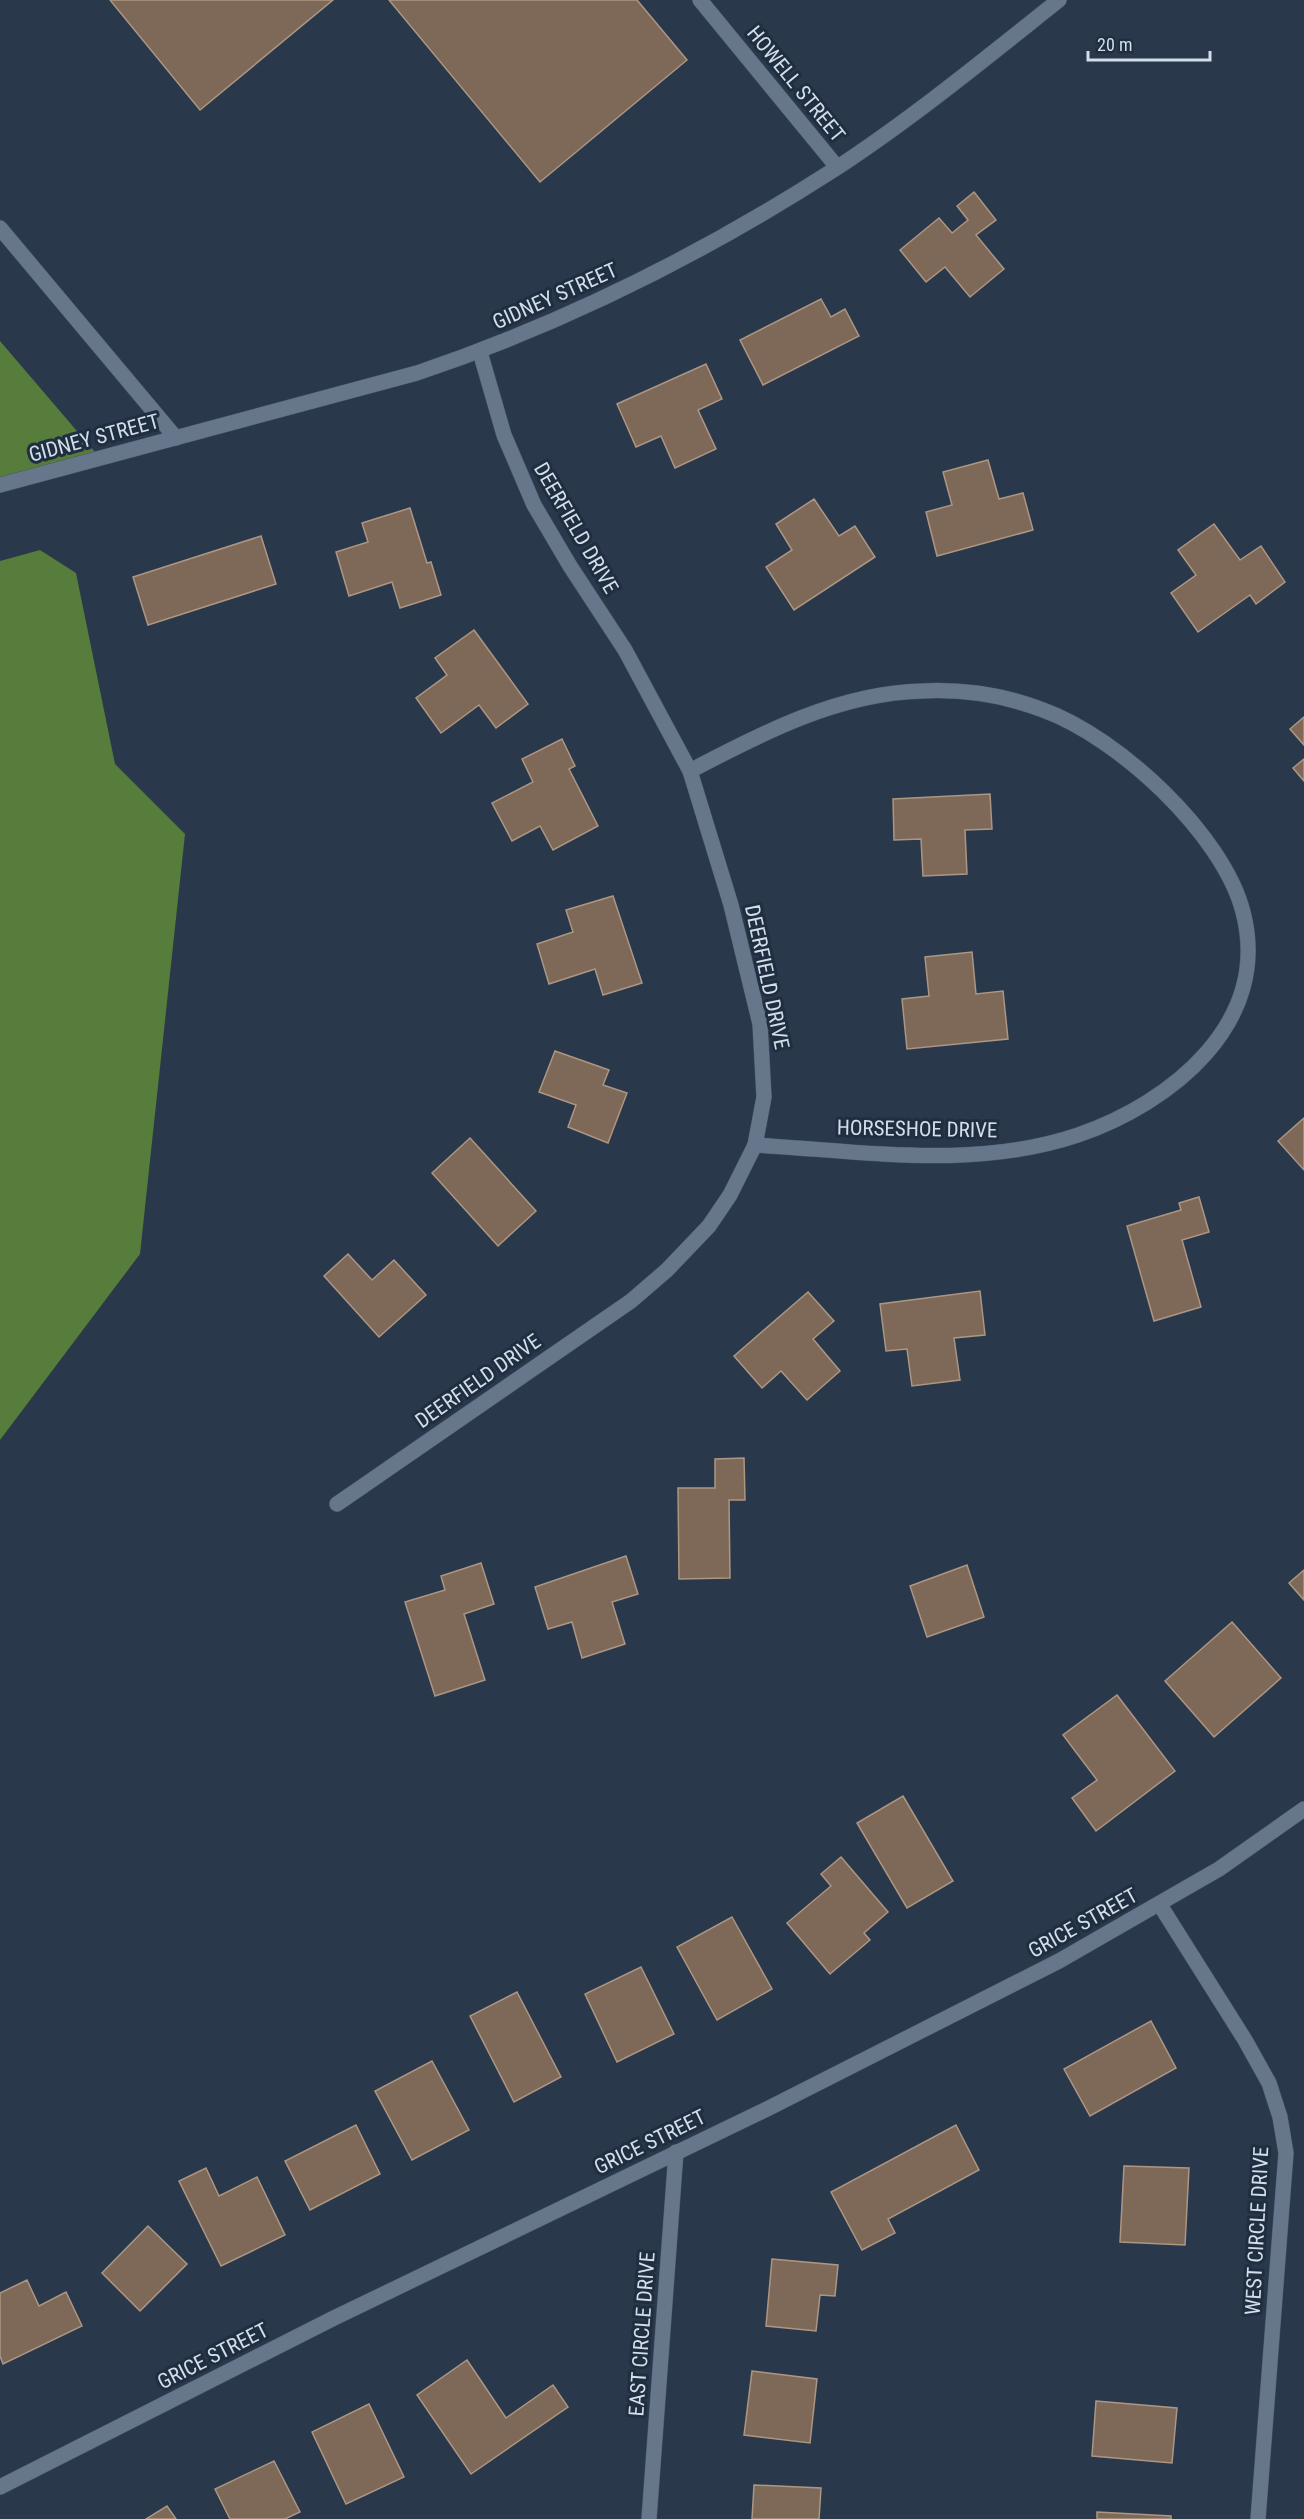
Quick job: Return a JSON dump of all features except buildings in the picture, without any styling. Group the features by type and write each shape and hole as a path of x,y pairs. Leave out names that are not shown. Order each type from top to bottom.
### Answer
{"street":[{"name":"HOWELL STREET","path":"700,0 837,167"},
{"name":"GIDNEY STREET","path":"0,485 417,373 480,352 579,310 649,277 721,238 837,167 925,104 1059,0"},
{"path":"0,228 176,438"},
{"name":"DEERFIELD DRIVE","path":"338,1504 631,1301 667,1270 709,1226 730,1195 755,1145 764,1097 764,1064 760,1024 731,905 690,771 625,650 570,566 534,505 504,435 480,352"},
{"name":"HORSESHOE DRIVE","path":"690,771 744,743 841,704 880,695 920,691 962,691 1004,697 1046,711 1086,731 1124,758 1158,787 1186,816 1208,844 1230,879 1243,913 1248,952 1243,991 1226,1027 1208,1051 1186,1074 1160,1095 1133,1112 1077,1135 1010,1151 970,1155 881,1154 755,1145"},
{"name":"GRICE STREET","path":"0,2487 334,2318 767,2109 1059,1961 1160,1905 1228,1863 1304,1809"},
{"name":"WEST CIRCLE DRIVE","path":"1160,1905 1245,2040 1269,2083 1280,2117 1285,2164 1258,2519"},
{"name":"EAST CIRCLE DRIVE","path":"649,2519 676,2152"}],"green space":[{"path":"0,341 100,458 0,485"},
{"path":"40,550 76,573 115,764 185,834 140,1254 0,1440 0,561"}]}
